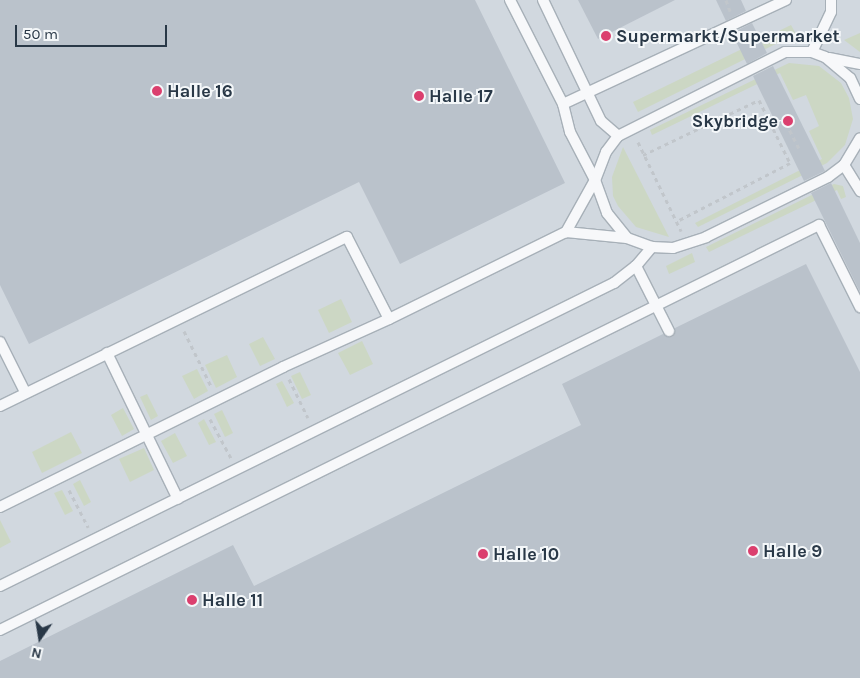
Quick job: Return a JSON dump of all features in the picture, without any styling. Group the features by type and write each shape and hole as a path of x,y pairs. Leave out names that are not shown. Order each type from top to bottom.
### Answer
{"lane":[{"path":"510,0 563,104 570,132 595,180 607,213 627,238"},
{"path":"543,0 601,121 618,136"},
{"path":"563,104 786,0"},
{"path":"812,52 831,12 831,0"},
{"path":"566,232 595,180 606,152 618,136 632,127 785,52 812,52 828,58 860,64"},
{"path":"828,58 850,78 860,99"},
{"path":"0,507 204,408 283,367 389,319 566,232 627,238 652,247 686,246 828,177 844,165 860,138"},
{"path":"844,165 860,191"},
{"path":"0,630 820,225 860,307"},
{"path":"0,406 25,392 347,237 389,319"},
{"path":"0,586 614,283 636,266 652,247"},
{"path":"636,266 668,332"},
{"path":"0,342 25,392"},
{"path":"107,353 149,435 178,499"}],"path":[{"path":"643,155 759,100 790,163 677,221"},
{"path":"786,123 799,148"},
{"path":"632,127 643,155 677,221 686,246"},
{"path":"177,318 218,400"},
{"path":"283,367 314,430"},
{"path":"204,408 236,468"},
{"path":"62,476 94,540"}],"shaded area":[{"path":"0,0 860,0 860,678 0,678"}],"green space":[{"path":"791,25 796,34 638,112 633,102"},
{"path":"860,33 860,52 844,40"},
{"path":"789,63 819,66 841,83 849,98 853,119 845,145 827,163 698,227 695,223 822,159 809,131 819,126 806,95 793,100 780,73 652,135 650,130"},
{"path":"623,147 669,237 636,227 618,206 613,196 612,177"},
{"path":"834,184 843,186 846,197 841,199 837,190 709,252 706,247"},
{"path":"692,253 695,262 669,274 666,266"},
{"path":"341,299 352,322 329,333 318,310"},
{"path":"263,337 275,359 260,366 249,344"},
{"path":"362,341 373,364 350,375 338,353"},
{"path":"227,355 237,377 216,388 205,365"},
{"path":"197,369 208,391 194,399 182,376"},
{"path":"300,372 311,395 302,399 291,376"},
{"path":"282,381 294,403 287,407 276,384"},
{"path":"147,394 158,416 151,420 140,397"},
{"path":"123,408 134,429 122,436 111,415"},
{"path":"222,410 233,433 225,437 214,414"},
{"path":"204,419 216,442 209,445 198,423"},
{"path":"71,432 82,453 42,473 32,452"},
{"path":"175,433 187,456 173,463 161,441"},
{"path":"144,448 154,470 130,482 119,459"},
{"path":"80,480 91,502 84,506 73,484"},
{"path":"62,490 73,511 65,515 54,493"},
{"path":"0,520 11,542 0,548"}],"building":[{"name":"Halle 16","path":"0,0 475,0 565,183 400,264 359,182 29,344 0,285"},
{"path":"578,0 675,0 598,39"},
{"path":"716,0 741,0 746,11 726,21"},
{"path":"752,23 767,53 747,64 732,33"},
{"path":"773,66 825,171 804,181 753,76"},
{"path":"831,183 860,243 860,292 811,193"},
{"path":"806,264 860,372 860,678 0,678 0,661 233,545 254,586 581,425 562,384 663,334 672,337 675,328"}],"place":[{"name":"Supermarkt/Supermarket","path":"606,36"},
{"name":"Halle 16","path":"157,91"},
{"name":"Halle 17","path":"419,96"},
{"name":"Skybridge","path":"788,121"},
{"name":"Halle 9","path":"753,551"},
{"name":"Halle 10","path":"483,554"},
{"name":"Halle 11","path":"192,600"}]}
